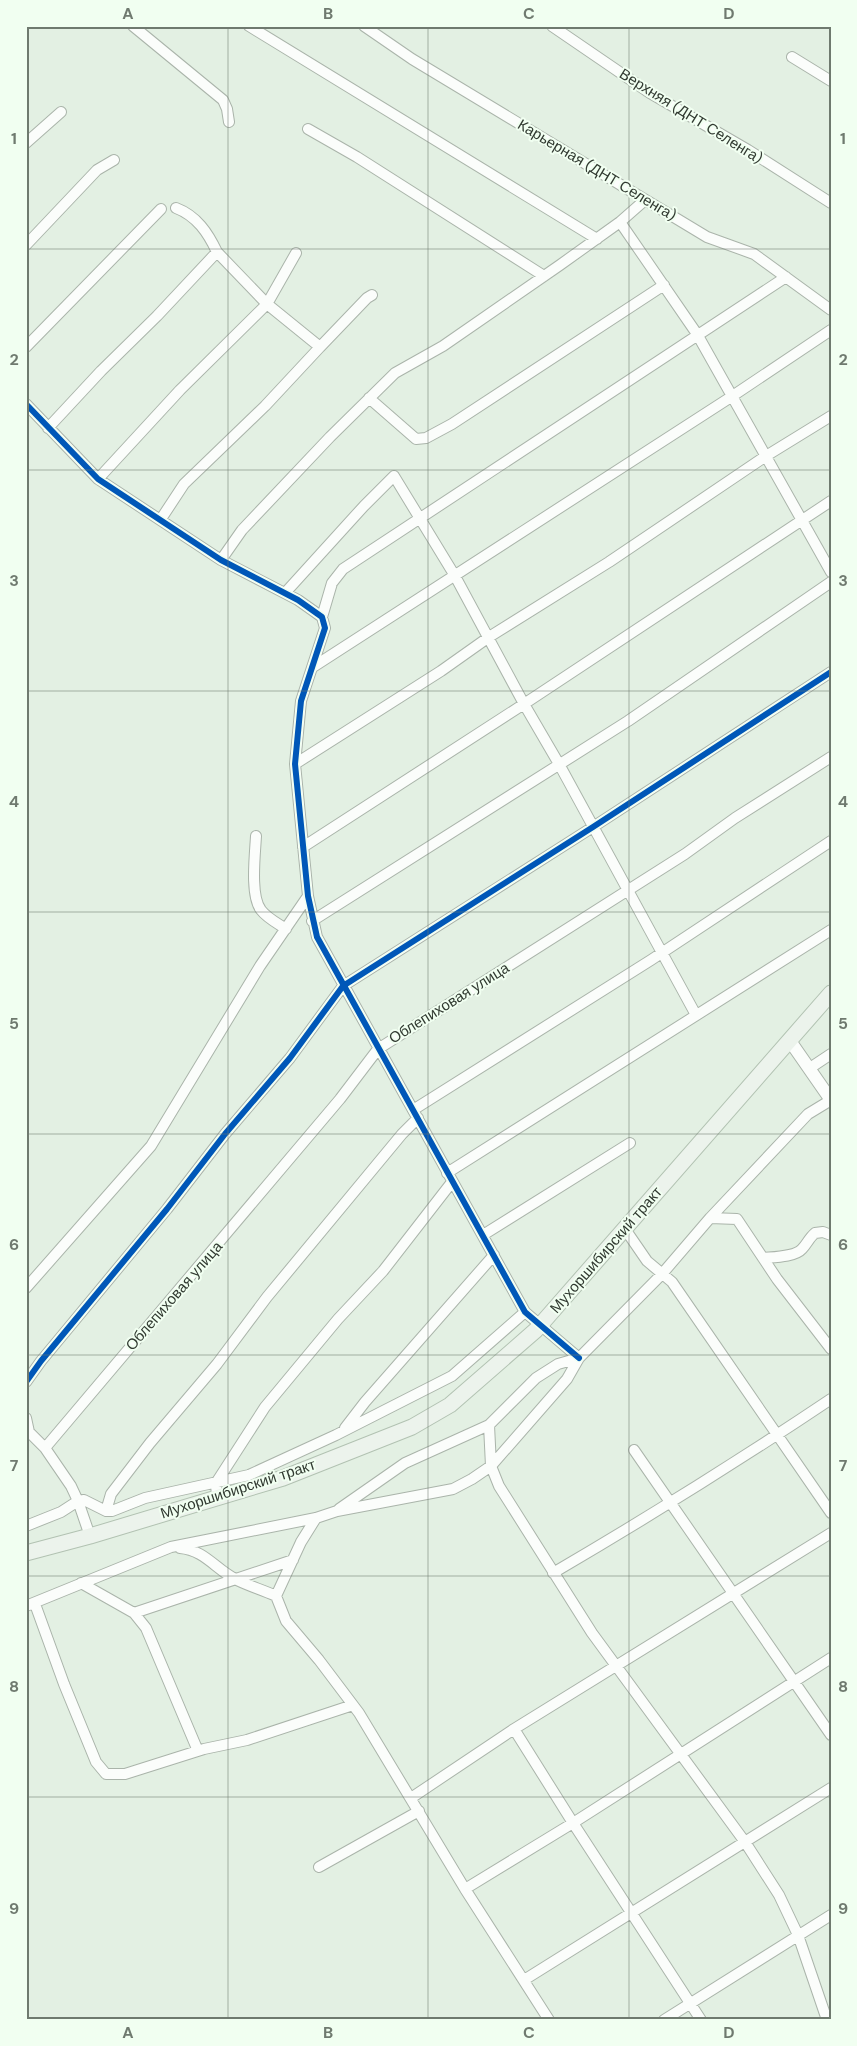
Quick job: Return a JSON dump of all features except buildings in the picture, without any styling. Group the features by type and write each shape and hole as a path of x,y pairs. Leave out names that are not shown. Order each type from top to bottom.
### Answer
{"main road":[{"name":"Мухоршибирский тракт","path":"26,1553 90,1536 217,1490 283,1478 412,1426 450,1404 540,1325 831,993"}],"street":[{"path":"133,26 223,100 229,122"},
{"path":"249,26 597,239"},
{"name":"Карьерная (ДНТ Селенга)","path":"364,26 412,59 707,237 754,254 831,310"},
{"name":"Верхняя (ДНТ Селенга)","path":"552,26 650,93 748,150 831,202"},
{"path":"792,57 831,81"},
{"path":"26,143 61,112"},
{"path":"308,129 358,157 544,276"},
{"path":"26,245 97,170 114,160"},
{"path":"221,560 242,530 395,373 443,346 597,239 646,200"},
{"path":"176,208 188,212 208,233 217,252 267,304 320,347"},
{"path":"26,348 161,209"},
{"path":"620,222 697,334 831,572"},
{"path":"48,428 217,252"},
{"path":"98,478 180,390 267,304 296,253"},
{"path":"579,1358 525,1312 317,937 308,896 295,764 301,701 325,628 322,617 332,583 343,569 786,277"},
{"path":"369,398 407,433 416,439 426,438 452,424 664,286"},
{"path":"161,519 184,484 265,406 367,298 372,295"},
{"path":"313,667 731,397 831,330"},
{"path":"26,404 98,478 221,560 285,593 322,617"},
{"path":"295,764 441,672 489,637 609,562 766,456 831,416"},
{"path":"285,593 364,506 394,476 455,576 696,1015"},
{"path":"304,847 831,501"},
{"path":"312,921 628,721 831,582"},
{"path":"26,1382 65,1331 167,1210 225,1134 290,1058 343,986 593,827 831,672"},
{"name":"Облепиховая улица","path":"45,1448 327,1114 378,1049 831,757"},
{"path":"256,836 256,898 259,908 267,917 286,929"},
{"path":"106,1511 110,1494 150,1443 217,1364 267,1297 402,1134 416,1114 831,841"},
{"path":"26,1288 151,1146 260,966 308,896"},
{"path":"217,1490 265,1408 338,1318 383,1271 450,1178 696,1015 831,930"},
{"path":"353,1705 247,1740 198,1751 125,1774 106,1774 96,1762 31,1605 171,1547 316,1518 336,1511 453,1489 491,1466 567,1379 579,1358 662,1274 710,1218 808,1114 831,1100 790,1041"},
{"path":"810,1068 831,1054"},
{"path":"484,1235 630,1143"},
{"path":"710,1218 737,1219 763,1258 831,1349"},
{"path":"625,1229 647,1261 672,1282 831,1514"},
{"path":"763,1258 793,1254 802,1250 815,1233 831,1235"},
{"path":"345,1429 365,1402 494,1255"},
{"path":"26,1526 61,1512 78,1501 84,1500 106,1511 118,1510 145,1498 217,1490 336,1435 452,1376 525,1312"},
{"path":"336,1511 405,1463 489,1425 536,1378 558,1364 579,1358"},
{"path":"553,1573 612,1539 776,1436 831,1399"},
{"path":"26,1418 29,1432 45,1448 71,1486 90,1536"},
{"path":"489,1425 491,1466 499,1486 553,1573 615,1666 745,1842 779,1895 798,1935 827,2020"},
{"path":"634,1450 831,1735"},
{"path":"276,1596 301,1542 316,1518"},
{"path":"411,1798 514,1729 831,1533"},
{"path":"171,1547 190,1549 203,1555 236,1580 276,1596 286,1621 353,1705 465,1888 549,2020"},
{"path":"134,1613 293,1560"},
{"path":"81,1583 134,1613 146,1628 198,1751"},
{"path":"465,1888 573,1823 793,1680 831,1658"},
{"path":"514,1729 701,2020"},
{"path":"524,1980 831,1788"},
{"path":"319,1867 419,1811"},
{"path":"664,2020 831,1915"}],"cycle path":[{"path":"26,404 98,479 221,560 298,600 322,617 325,628 301,701 295,764 308,896 317,937 525,1312 579,1358"},
{"path":"26,1382 41,1361 167,1209 225,1134 290,1058 343,986 593,827 831,672"}]}
